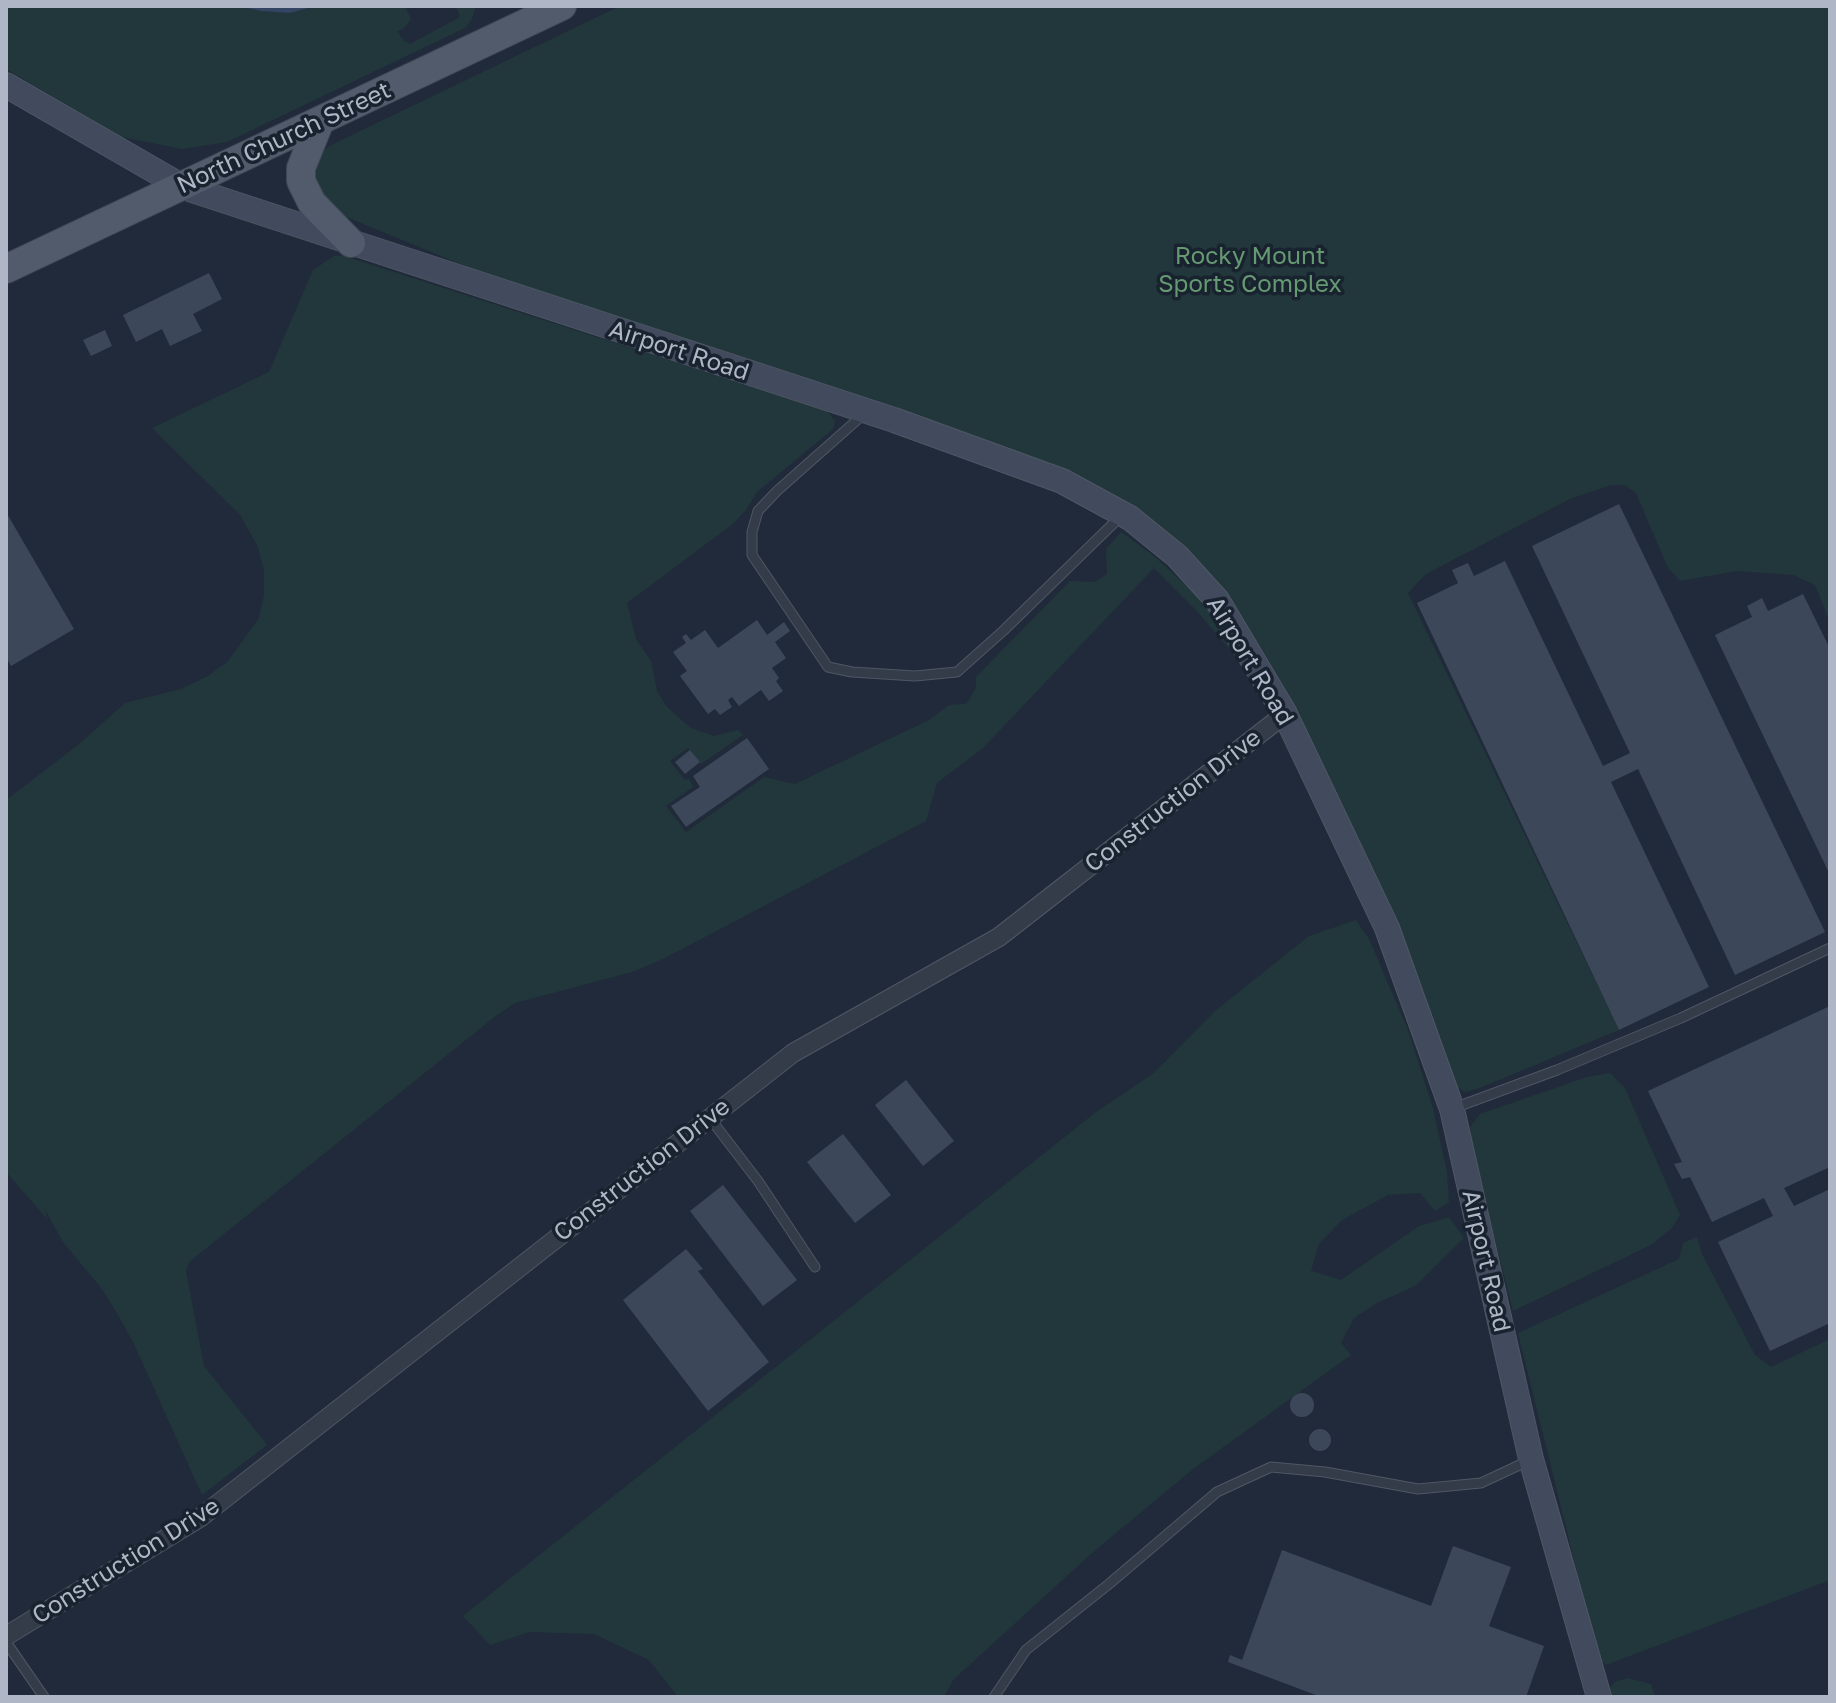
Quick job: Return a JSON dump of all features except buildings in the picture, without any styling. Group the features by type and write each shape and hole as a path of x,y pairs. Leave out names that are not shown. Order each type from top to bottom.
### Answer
{"main road":[{"name":"North Church Street","path":"6,269 562,6"},
{"name":"Airport Road","path":"6,85 183,187 866,412 1062,481 1123,514 1177,556 1217,600 1285,714 1387,928 1452,1109 1531,1459 1599,1697"},
{"path":"320,121 301,168 301,181 312,203 351,243"}],"street":[{"name":"Construction Drive","path":"6,1636 201,1517 803,1046 999,937 1285,714"}],"lane":[{"path":"866,412 758,511 752,532 752,555 828,667 852,672 915,676 957,672 1123,514"},
{"path":"1452,1109 1557,1070 1681,1018 1830,948"},
{"path":"709,1117 758,1181 815,1267"},
{"path":"994,1697 1026,1650 1217,1492 1271,1467 1325,1472 1418,1489 1481,1483 1531,1459"},
{"path":"6,1642 44,1697"}],"green space":[{"path":"6,6 239,6 290,13 316,6 405,6 411,19 397,31 410,44 460,17 457,9 446,6 475,6 475,9 465,28 227,142 182,149 121,137 6,69"},
{"name":"Rocky Mount Sports Complex","path":"620,6 1830,6 1830,622 1815,585 1793,575 1737,571 1680,581 1668,568 1636,493 1625,485 1611,485 1572,498 1426,574 1408,593 1619,1030 1480,1088 1465,1092 1455,1086 1303,724 1263,651 1230,601 1159,529 526,291 334,212 314,182 319,155 329,146"},
{"path":"334,256 344,256 827,411 835,421 833,429 757,492 734,523 627,603 636,639 651,661 657,691 667,707 691,728 714,736 738,730 743,735 701,764 688,748 670,761 685,780 689,778 693,787 666,806 686,832 764,777 795,784 929,720 949,705 966,704 976,688 976,677 1070,581 1095,582 1107,574 1106,549 1121,532 1154,556 1189,588 1215,617 1243,665 1196,610 1154,568 983,748 937,783 926,821 663,959 632,972 515,1003 497,1015 189,1262 186,1271 204,1366 267,1445 202,1495 118,1315 102,1289 63,1242 44,1208 48,1220 6,1172 6,800 78,745 125,703 181,689 208,676 228,661 259,618 264,595 264,570 258,547 240,515 152,428 269,372 313,270"},
{"path":"1356,920 1369,939 1408,1030 1433,1108 1447,1172 1449,1202 1435,1211 1420,1193 1388,1195 1342,1220 1319,1244 1311,1271 1341,1280 1419,1226 1449,1217 1464,1238 1415,1286 1377,1303 1354,1318 1341,1343 1351,1355 1193,1469 1092,1553 953,1680 944,1697 678,1697 649,1660 594,1634 529,1632 490,1645 463,1616 1096,1112 1154,1073 1215,1011 1309,936"},
{"path":"1610,1073 1625,1088 1680,1215 1672,1228 1651,1245 1513,1311 1472,1149 1470,1127 1480,1114 1587,1077"},
{"path":"1697,1237 1702,1254 1755,1355 1771,1367 1830,1339 1830,1580 1606,1665 1598,1657 1518,1333 1679,1259 1683,1243"},
{"path":"1627,1678 1651,1684 1655,1697 1610,1697 1608,1690 1615,1682"}],"water":[{"path":"239,6 316,6 290,13"}]}
